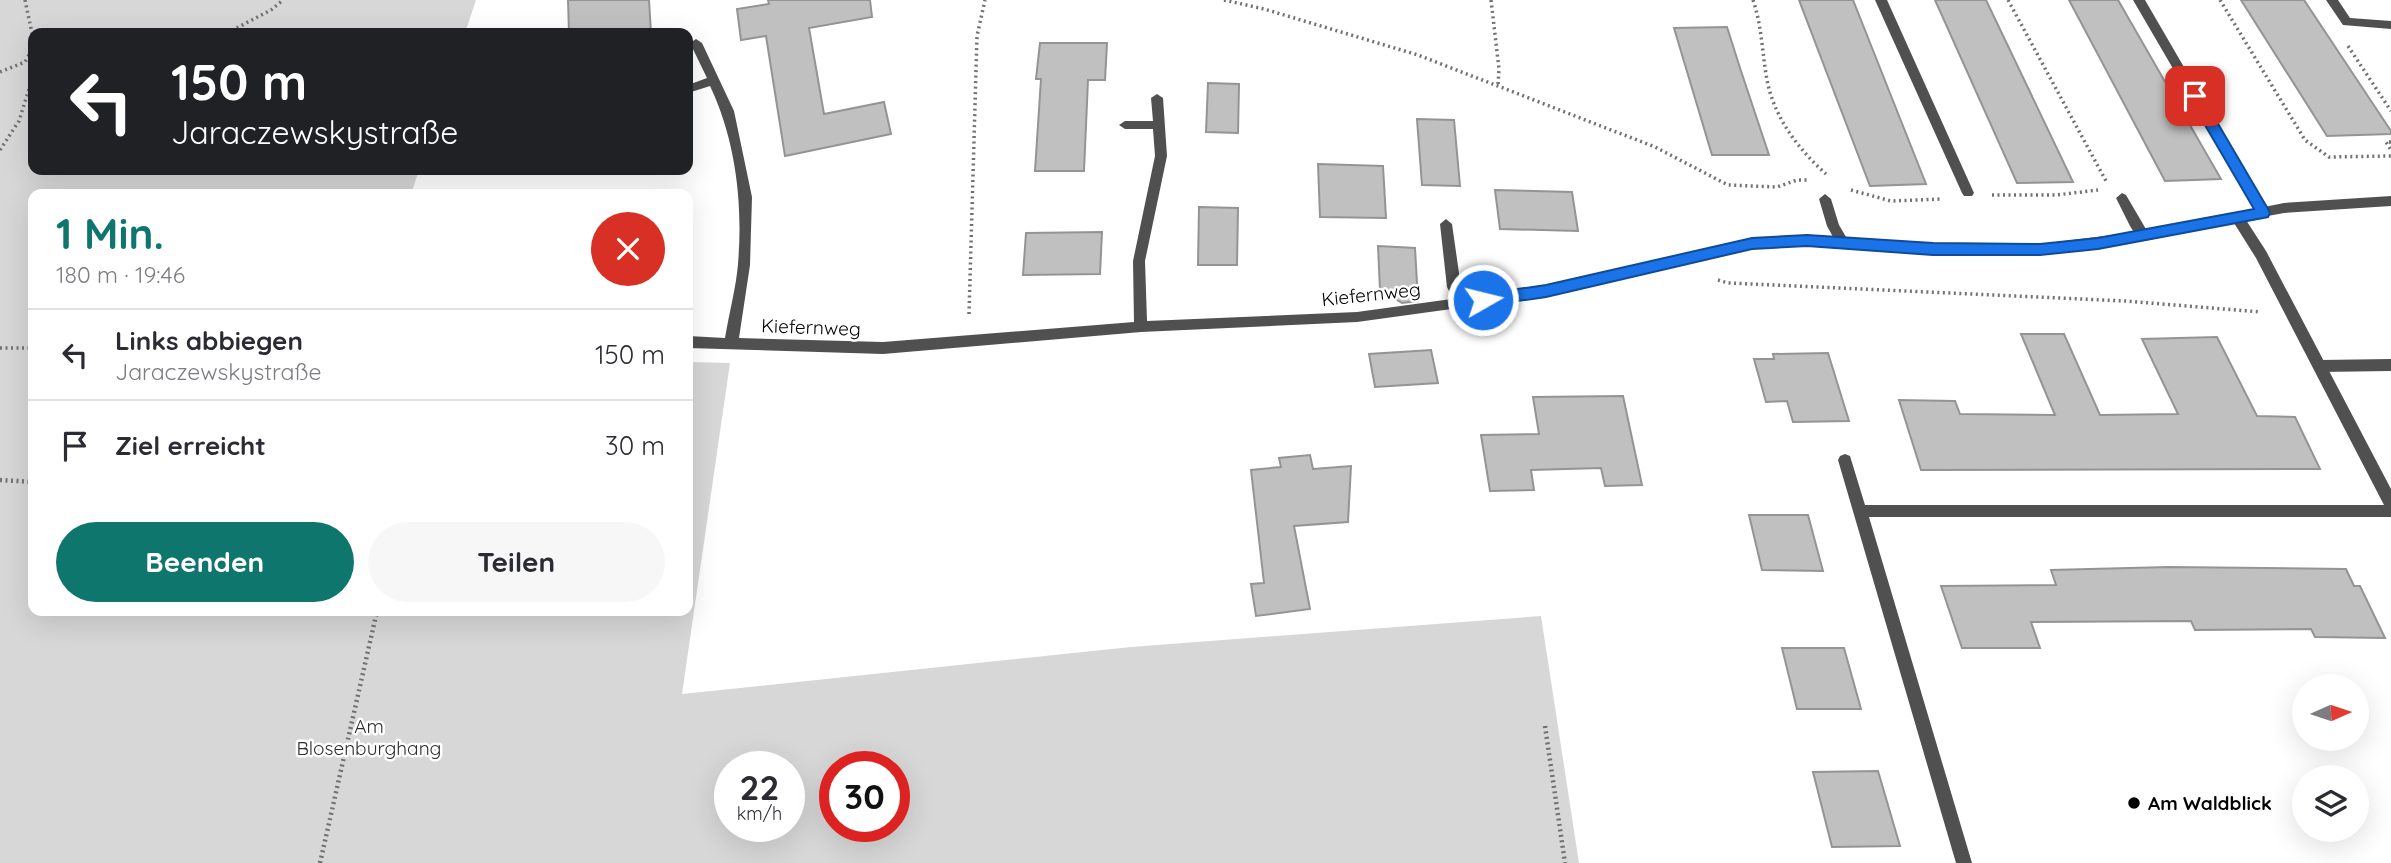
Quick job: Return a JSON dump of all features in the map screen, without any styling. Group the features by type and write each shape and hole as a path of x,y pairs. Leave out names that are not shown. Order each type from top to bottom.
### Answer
{"street":[{"path":"1881,0 1968,193"},
{"path":"2140,0 2263,213"},
{"path":"2332,0 2347,22 2391,25"},
{"name":"Kiefernweg","path":"696,43 728,111 746,197 744,265 731,343"},
{"path":"693,87 714,80"},
{"path":"1141,327 1139,261 1161,156 1157,98"},
{"path":"1125,125 1159,125"},
{"path":"2122,198 2134,223 2144,236"},
{"path":"1825,199 1833,226 1843,242"},
{"name":"Kiefernweg","path":"693,342 883,348 1141,327 1357,317 1546,291 1752,244 1807,240 1933,249 2040,249 2144,236 2284,208 2391,201"},
{"path":"2238,218 2293,315 2391,502"},
{"path":"1446,223 1454,287 1462,303"},
{"path":"2320,366 2391,365"},
{"path":"1845,460 1964,863"},
{"path":"1860,511 2391,511"}],"path":[{"path":"25,0 31,28"},
{"path":"237,28 271,10 283,0"},
{"path":"968,342 977,36 985,0"},
{"path":"1224,0 1264,9 1418,55 1601,128 1656,147 1728,185 1777,187 1797,180 1809,180"},
{"path":"1491,0 1499,69 1498,85"},
{"path":"1753,0 1762,19 1769,91 1794,142 1832,179 1820,180"},
{"path":"1843,186 1855,192 1891,201 1932,201 1968,193 2007,196 2056,195 2084,193 2110,187 2008,0"},
{"path":"2220,0 2305,140 2329,157 2391,156"},
{"path":"2347,22 2344,40 2391,111"},
{"path":"0,72 25,62 28,57"},
{"path":"0,150 18,126 28,96"},
{"path":"2391,142 2386,142 2391,150"},
{"path":"1716,279 1728,282 2125,301 2293,315"},
{"path":"0,348 28,348"},
{"path":"0,480 28,482"},
{"path":"320,863 376,616"},
{"path":"1545,726 1565,863"}],"green space":[{"name":"Am Blosenburghang","path":"0,0 476,0 467,28 28,28 28,175 417,175 413,189 28,189 28,616 693,616 693,362 730,363 682,694 1131,647 1541,616 1579,863 0,863"}],"building":[{"path":"568,0 649,0 651,28 569,28"},
{"path":"768,0 870,0 872,17 809,28 824,114 884,102 891,134 785,156 766,36 741,40 737,9 769,4"},
{"path":"1799,0 1853,0 1926,184 1870,186"},
{"path":"1935,0 1986,0 2073,182 2017,183"},
{"path":"2069,0 2118,0 2221,179 2165,181"},
{"path":"2241,0 2304,0 2391,134 2327,136"},
{"path":"1727,27 1769,155 1712,155 1674,28"},
{"path":"1040,43 1107,43 1105,80 1088,80 1084,171 1035,171 1041,79 1036,79"},
{"path":"1208,83 1239,84 1238,133 1206,132"},
{"path":"1417,119 1454,120 1460,186 1422,185"},
{"path":"1318,164 1383,166 1386,218 1320,217"},
{"path":"1495,190 1572,192 1578,231 1500,229"},
{"path":"1199,207 1238,208 1237,265 1198,265"},
{"path":"1102,232 1100,274 1023,275 1026,233"},
{"path":"1378,246 1415,248 1418,301 1402,303 1380,290"},
{"path":"2021,334 2064,334 2100,415 2178,414 2142,339 2217,337 2257,416 2295,417 2320,469 1921,470 1899,400 1955,401 1960,414 2055,415"},
{"path":"1431,350 1438,383 1375,387 1369,354"},
{"path":"1828,353 1849,421 1793,422 1787,401 1766,402 1754,359 1774,359 1773,354"},
{"path":"1623,396 1642,485 1605,486 1601,468 1531,470 1534,490 1490,491 1481,435 1539,434 1533,397"},
{"path":"1310,455 1313,469 1351,466 1348,522 1294,526 1310,609 1256,616 1251,584 1264,583 1251,470 1281,467 1279,458"},
{"path":"1749,515 1808,515 1823,571 1762,570"},
{"path":"2169,567 2346,569 2354,586 2360,586 2385,638 2315,637 2311,629 2195,630 2191,621 2031,622 2040,648 1962,648 1941,586 2056,585 2051,570"},
{"path":"1782,648 1844,648 1861,709 1797,709"},
{"path":"1878,771 1900,846 1832,847 1813,772"}],"place":[{"name":"Am Waldblick","path":"2134,803"}],"route":[{"path":"1483,300 1546,291 1752,244 1807,240 1933,249 2040,249 2144,236 2263,213 2195,96"}]}
